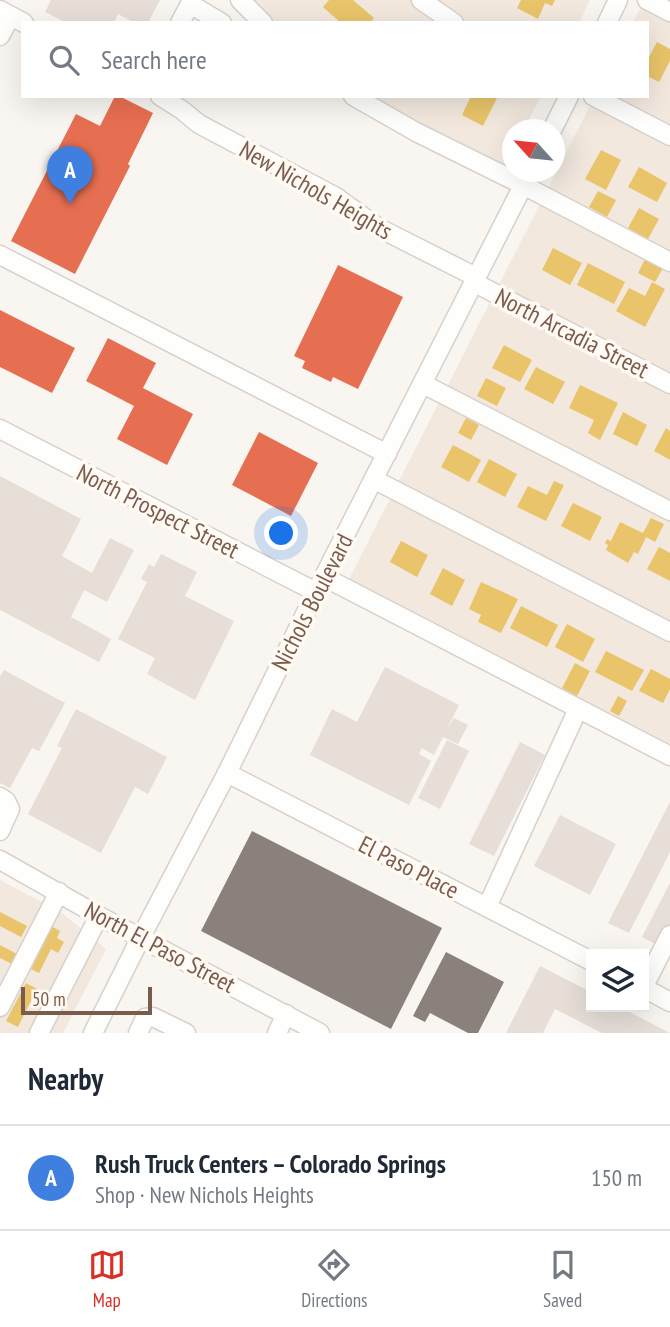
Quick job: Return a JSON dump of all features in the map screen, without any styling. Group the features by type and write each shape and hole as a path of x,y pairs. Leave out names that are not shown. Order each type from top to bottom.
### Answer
{"street":[{"path":"240,0 260,21"},
{"path":"421,0 451,21"},
{"path":"608,21 618,0"},
{"path":"647,0 670,12"},
{"path":"181,21 190,2 219,21"},
{"path":"0,36 12,16"},
{"name":"New Nichols Heights","path":"167,98 185,103 199,124 336,197 379,228 475,280"},
{"path":"356,98 416,132 502,168"},
{"path":"558,119 568,98"},
{"path":"597,98 670,136"},
{"name":"Nichols Boulevard","path":"93,1033 228,773 320,585 525,182"},
{"path":"534,182 670,262"},
{"path":"0,255 387,454"},
{"name":"North Arcadia Street","path":"475,280 670,384"},
{"path":"423,384 670,511"},
{"name":"North Prospect Street","path":"0,429 670,756"},
{"path":"374,480 670,632"},
{"path":"487,907 578,709"},
{"name":"El Paso Place","path":"228,773 586,958"},
{"path":"0,797 10,809 0,831"},
{"name":"North El Paso Street","path":"0,860 99,916 320,1033"},
{"path":"0,1007 59,892"},
{"path":"39,1033 99,916"},
{"path":"649,977 670,935"},
{"path":"649,990 670,1002"},
{"path":"277,1033 286,1014"},
{"path":"138,1033 145,1018 153,1017 186,1033"}],"shaded area":[{"path":"252,0 590,0 580,21 272,21"},
{"path":"644,0 670,0 670,752 346,585 551,182 565,182 565,155 594,98 649,98 649,21 634,21"},
{"path":"375,98 540,98 529,119 502,119 502,169"},
{"path":"0,880 62,913 106,949 63,1033 0,1033"}],"building: Homes":[{"path":"329,0 353,0 374,18 372,21 339,21 323,7"},
{"path":"521,0 555,0 552,6 545,3 538,19 517,8"},
{"path":"657,42 670,49 670,61 659,82 649,77 649,57"},
{"path":"470,98 497,98 483,126 462,115"},
{"path":"601,150 621,160 606,190 585,179"},
{"path":"639,167 667,183 657,202 628,187"},
{"path":"598,191 616,200 607,217 589,207"},
{"path":"639,208 659,219 648,239 628,228"},
{"path":"553,248 582,263 570,285 542,270"},
{"path":"645,259 663,268 655,282 638,273"},
{"path":"588,263 625,282 614,304 577,285"},
{"path":"652,282 665,289 645,327 616,311 629,288 645,296"},
{"path":"504,345 532,360 520,382 492,368"},
{"path":"536,367 565,382 553,404 524,389"},
{"path":"486,378 506,388 497,406 477,396"},
{"path":"580,385 618,403 600,440 588,433 594,420 569,408"},
{"path":"623,412 647,425 637,446 613,434"},
{"path":"466,418 479,425 471,440 458,433"},
{"path":"666,428 670,431 670,460 654,451"},
{"path":"453,445 481,460 469,482 441,467"},
{"path":"489,459 517,474 505,497 477,482"},
{"path":"554,481 564,485 546,521 517,507 528,486 547,495"},
{"path":"573,503 602,517 590,541 561,526"},
{"path":"651,518 664,524 655,542 646,537 638,554 634,552 628,563 606,550 607,539 611,541 620,522 643,533"},
{"path":"401,541 428,555 417,577 390,562"},
{"path":"659,547 670,553 670,581 647,569"},
{"path":"443,568 465,580 452,606 430,594"},
{"path":"481,582 518,599 501,633 478,622 481,615 469,609"},
{"path":"521,606 558,625 547,647 510,628"},
{"path":"567,624 595,639 583,662 555,647"},
{"path":"606,651 644,670 632,691 595,672"},
{"path":"575,663 590,671 577,696 562,688"},
{"path":"651,669 670,679 670,689 663,703 639,691"},
{"path":"618,696 627,701 619,716 610,711"},
{"path":"0,912 27,926 21,937 0,926"},
{"path":"51,926 60,931 57,938 64,942 58,953 51,949 39,973 31,969"},
{"path":"0,945 17,954 12,964 0,958"},
{"path":"26,983 37,989 18,1027 6,1021"}],"building: Shops":[{"path":"114,98 123,98 153,113 128,164 130,166 75,274 11,241 76,114 100,126"},
{"path":"338,265 403,297 358,389 333,377 331,382 302,368 305,361 294,356"},
{"path":"0,310 75,348 52,393 0,367"},
{"path":"108,338 156,363 143,388 193,414 167,465 117,439 134,406 86,381"},
{"path":"259,432 318,463 291,516 232,485"}],"building: Industry":[{"path":"252,831 442,928 391,1029 201,931"},
{"path":"446,952 504,982 478,1033 468,1033 430,1013 425,1022 413,1016"}],"building: Other":[{"path":"51,0 160,0 149,21 131,21 118,14 115,21 63,21 45,12"},
{"path":"0,476 81,519 62,556 92,573 110,538 134,550 107,602 84,590 71,617 111,639 99,662 0,610"},
{"path":"161,554 197,572 185,596 234,621 195,700 147,674 155,658 118,639 147,582 141,579 149,564 154,567"},
{"path":"385,667 459,705 446,731 454,718 468,725 458,744 443,737 434,755 422,748 419,754 431,761 409,805 310,755 332,709 357,722"},
{"path":"4,670 65,703 39,751 32,748 10,788 0,783 0,677"},
{"path":"76,709 167,757 148,794 135,787 101,853 28,814 62,748 57,746"},
{"path":"447,740 469,751 440,809 418,798"},
{"path":"520,742 545,755 494,856 469,844"},
{"path":"670,802 670,852 629,933 608,923"},
{"path":"560,815 616,844 590,895 534,866"},
{"path":"670,883 670,929 661,947 642,937"},
{"path":"540,966 586,989 586,1012 630,1012 670,1033 602,1033 555,1009 543,1033 506,1033"}],"place":[{"name":"Rush Truck Centers – Colorado Springs","path":"70,204"}]}
